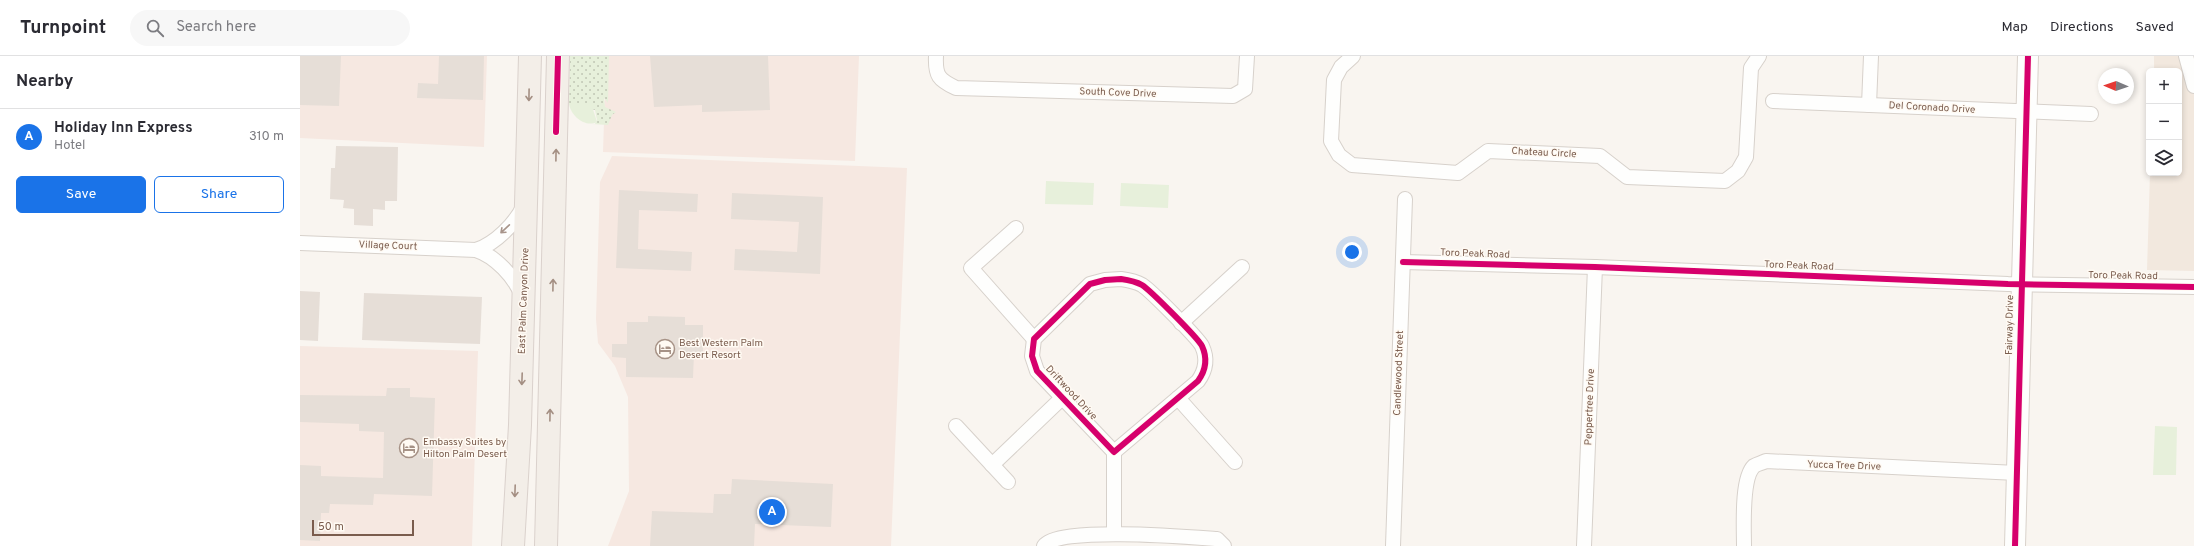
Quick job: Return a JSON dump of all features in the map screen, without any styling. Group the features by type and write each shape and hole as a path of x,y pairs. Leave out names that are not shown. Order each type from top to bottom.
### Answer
{"main road":[{"name":"East Palm Canyon Drive","path":"513,546 520,425 530,56"},
{"path":"546,546 558,56"}],"street":[{"name":"South Cove Drive","path":"936,56 936,70 942,81 956,88 1233,96 1245,89 1247,56"},
{"name":"Chateau Circle","path":"1353,56 1341,67 1334,80 1331,141 1339,155 1352,165 1458,173 1488,151 1600,156 1628,178 1725,181 1738,171 1746,157 1751,68 1759,56"},
{"path":"1869,105 1871,56"},
{"name":"Fairway Drive","path":"2015,546 2025,113 2028,56"},
{"path":"2186,56 2194,86"},
{"name":"Del Coronado Drive","path":"1773,101 2025,113 2092,114"},
{"name":"Candlewood Street","path":"1393,546 1405,199"},
{"path":"476,250 488,245 517,217 526,200"},
{"path":"1016,228 971,268 1034,338 1090,284 1104,280 1121,279 1140,284 1181,322 1202,345 1206,364 1204,373 1198,381 1114,452 1114,534"},
{"name":"Village Court","path":"300,243 476,250 490,257 515,281 524,300"},
{"name":"Toro Peak Road","path":"1403,262 1595,267 2021,284 2194,287"},
{"path":"1181,322 1242,267"},
{"name":"Peppertree Drive","path":"1584,546 1595,267"},
{"name":"Driftwood Drive","path":"1034,338 1032,356 1037,371 1114,452"},
{"path":"992,465 1062,398"},
{"path":"1178,398 1235,462"},
{"path":"956,426 1008,482"},
{"name":"Yucca Tree Drive","path":"1744,546 1746,485 1754,466 1766,461 2017,473"},
{"path":"1044,546 1046,543 1062,536 1114,534 1217,539 1224,546"}],"shaded area":[{"path":"300,56 487,56 484,147 300,138"},
{"path":"606,56 859,56 855,161 603,152"},
{"path":"2154,56 2194,56 2194,271 2147,270 2150,176 2182,176 2182,68 2154,68"},
{"path":"612,156 907,168 891,546 608,546 629,491 628,397 615,366 598,343 596,319 600,182"},
{"path":"300,346 478,351 472,546 300,546"}],"green space":[{"path":"570,56 609,56 608,103 604,98 605,107 616,112 612,115 608,125 592,124 595,124 597,120 595,110 569,104"},
{"path":"591,103 597,122 588,123 579,120 570,108 569,104"},
{"path":"1046,181 1094,183 1093,205 1045,204"},
{"path":"1121,183 1169,185 1168,208 1120,206"},
{"path":"2155,426 2177,427 2176,475 2153,475"}],"building":[{"path":"300,56 341,56 339,106 300,105"},
{"path":"439,56 484,56 483,100 417,98 418,83 438,84"},
{"path":"650,56 768,56 770,110 702,112 702,105 654,107"},
{"path":"336,146 398,147 397,201 385,201 385,210 373,209 373,226 354,225 354,209 343,208 344,200 330,199 331,168 335,168"},
{"path":"619,190 698,194 697,212 639,210 638,249 692,252 691,271 616,268"},
{"path":"732,193 823,197 820,274 734,270 735,249 797,252 799,222 731,219"},
{"path":"300,291 320,292 318,341 300,340"},
{"path":"364,293 482,297 480,344 362,340"},
{"name":"Best Western Palm Desert Resort","path":"648,316 685,317 685,325 703,325 703,354 694,353 693,378 626,377 626,358 612,357 612,344 627,344 627,322 648,322"},
{"name":"Embassy Suites by Hilton Palm Desert","path":"387,388 410,388 410,397 435,398 432,496 374,494 373,505 330,504 329,513 321,513 320,541 300,540 300,465 321,466 321,476 383,478 384,432 359,431 359,424 300,422 300,395 386,396"},
{"path":"732,479 833,484 831,527 755,524 754,546 650,546 652,511 713,513 714,494 731,494"}],"cycle path":[{"path":"556,132 558,56"},
{"path":"2015,546 2028,56"},
{"path":"1403,262 1595,267 2008,284 2194,287"},
{"path":"1121,279 1142,285 1199,341 1204,351 1205,364 1203,373 1198,381 1114,452 1037,371 1032,356 1034,339 1090,284 1105,280 1121,279"}],"place":[{"name":"Best Western Palm Desert Resort","path":"665,349"},
{"name":"Embassy Suites by Hilton Palm Desert","path":"409,448"},
{"name":"Holiday Inn Express","path":"772,512"}]}
